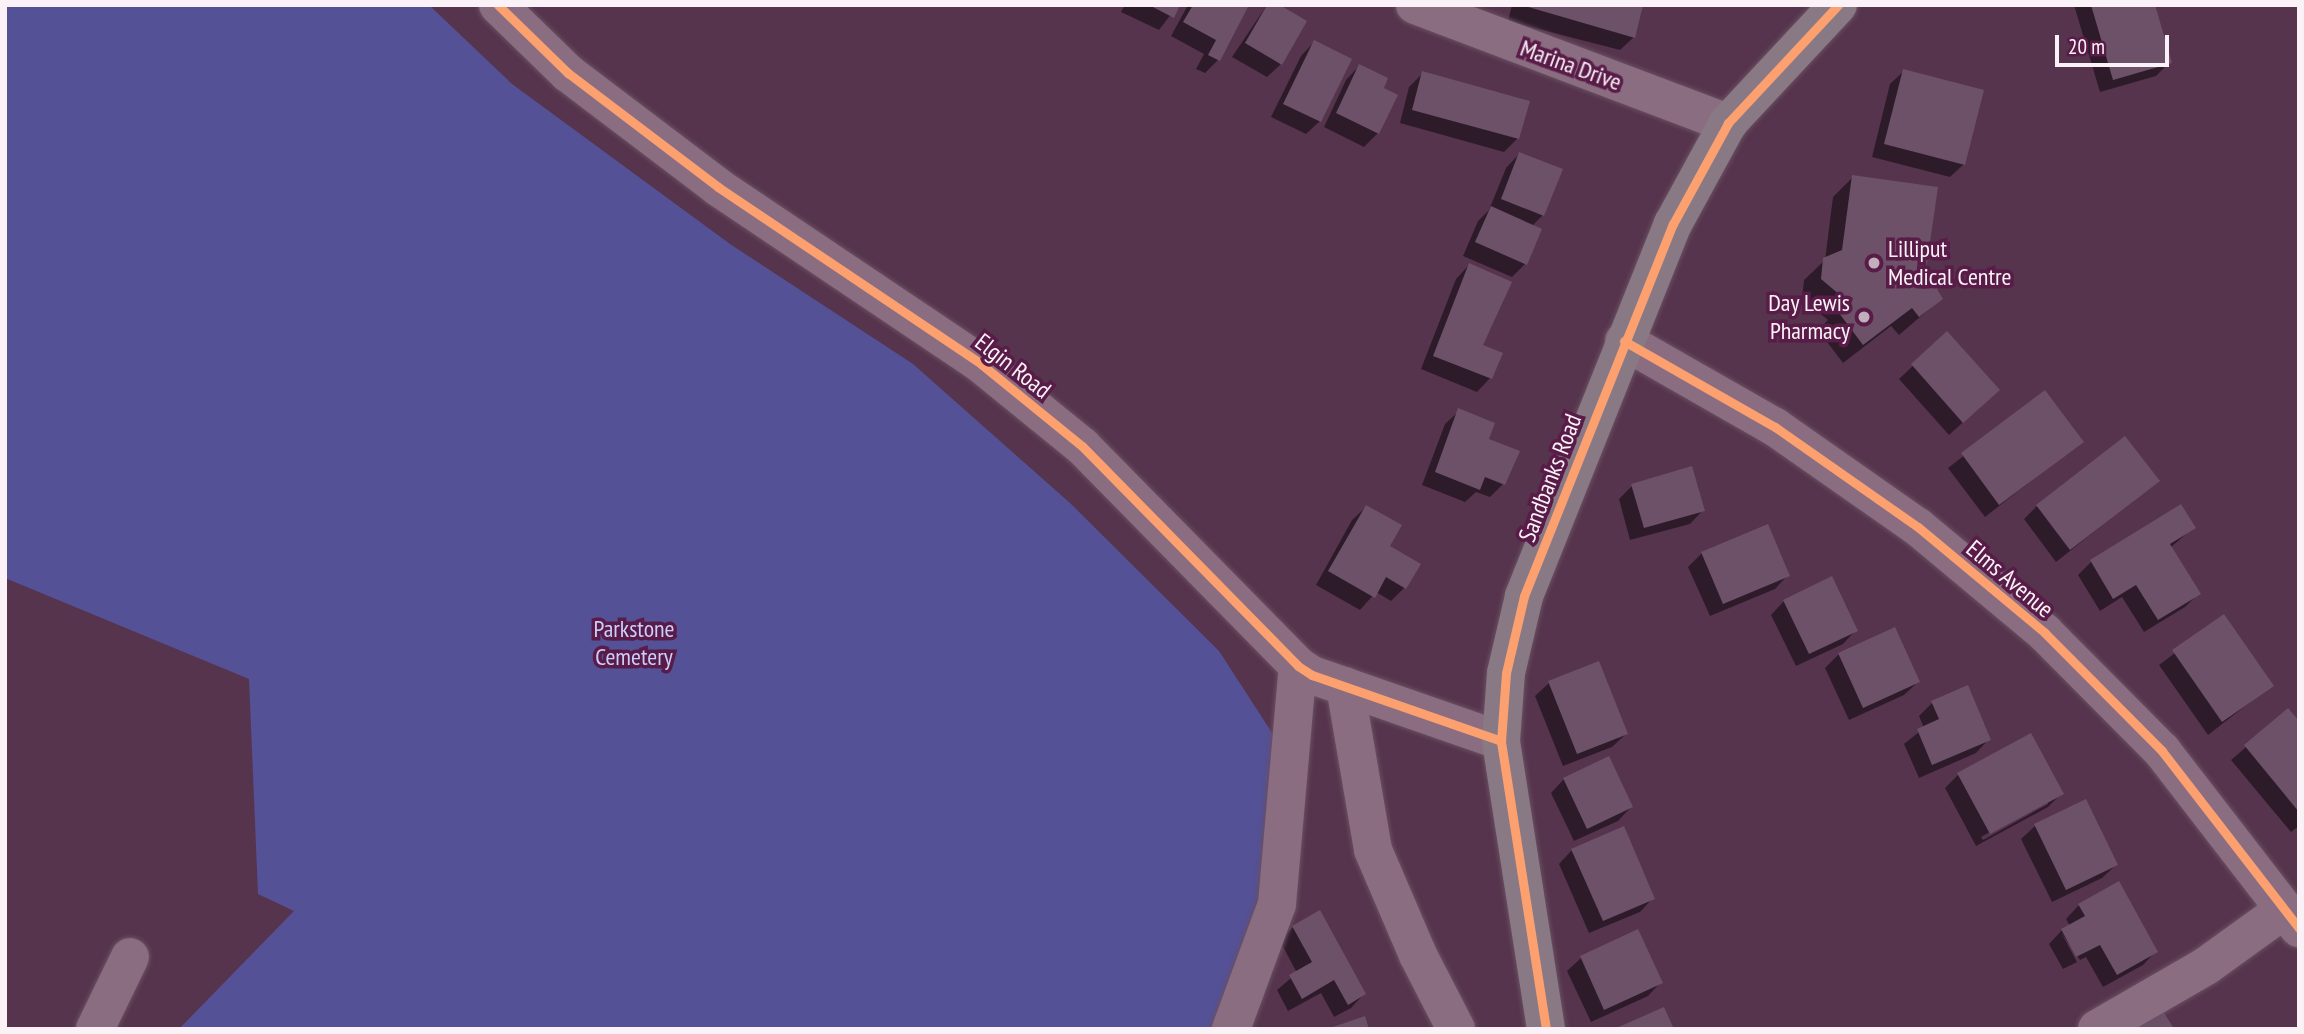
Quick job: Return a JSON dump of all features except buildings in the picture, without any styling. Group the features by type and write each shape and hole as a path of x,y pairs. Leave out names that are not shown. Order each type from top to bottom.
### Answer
{"main road":[{"name":"Sandbanks Road","path":"1546,1029 1501,741 1506,673 1524,596 1673,224 1728,123 1838,5"}],"street":[{"name":"Elgin Road","path":"498,5 568,73 707,178 981,364 1082,446 1298,666 1345,686 1501,741"},
{"name":"Marina Drive","path":"1415,5 1728,123"},
{"name":"Elms Avenue","path":"1624,341 1775,427 1918,527 2045,633 2162,751 2292,918"},
{"path":"1231,1029 1277,904 1298,666"},
{"path":"1345,686 1373,850 1418,955 1456,1029"},
{"path":"2097,1029 2292,918"},
{"path":"95,1029 130,957"}],"green space":[{"name":"Parkstone Cemetery","path":"5,5 429,5 512,84 730,244 913,364 1070,503 1219,651 1280,745 1262,899 1224,1009 1212,1029 179,1029 294,911 258,894 249,679 5,578"}],"cycle path":[{"path":"498,5 568,73 718,187 981,364 1082,446 1298,666 1312,675 1501,741"},
{"path":"1546,1029 1501,741 1506,673 1524,596 1673,224 1728,123 1838,5"},
{"path":"1624,341 1775,427 1918,527 2045,633 2162,751 2299,928"}],"place":[{"name":"Lilliput Medical Centre","path":"1874,263"},
{"name":"Day Lewis Pharmacy","path":"1864,317"}]}
